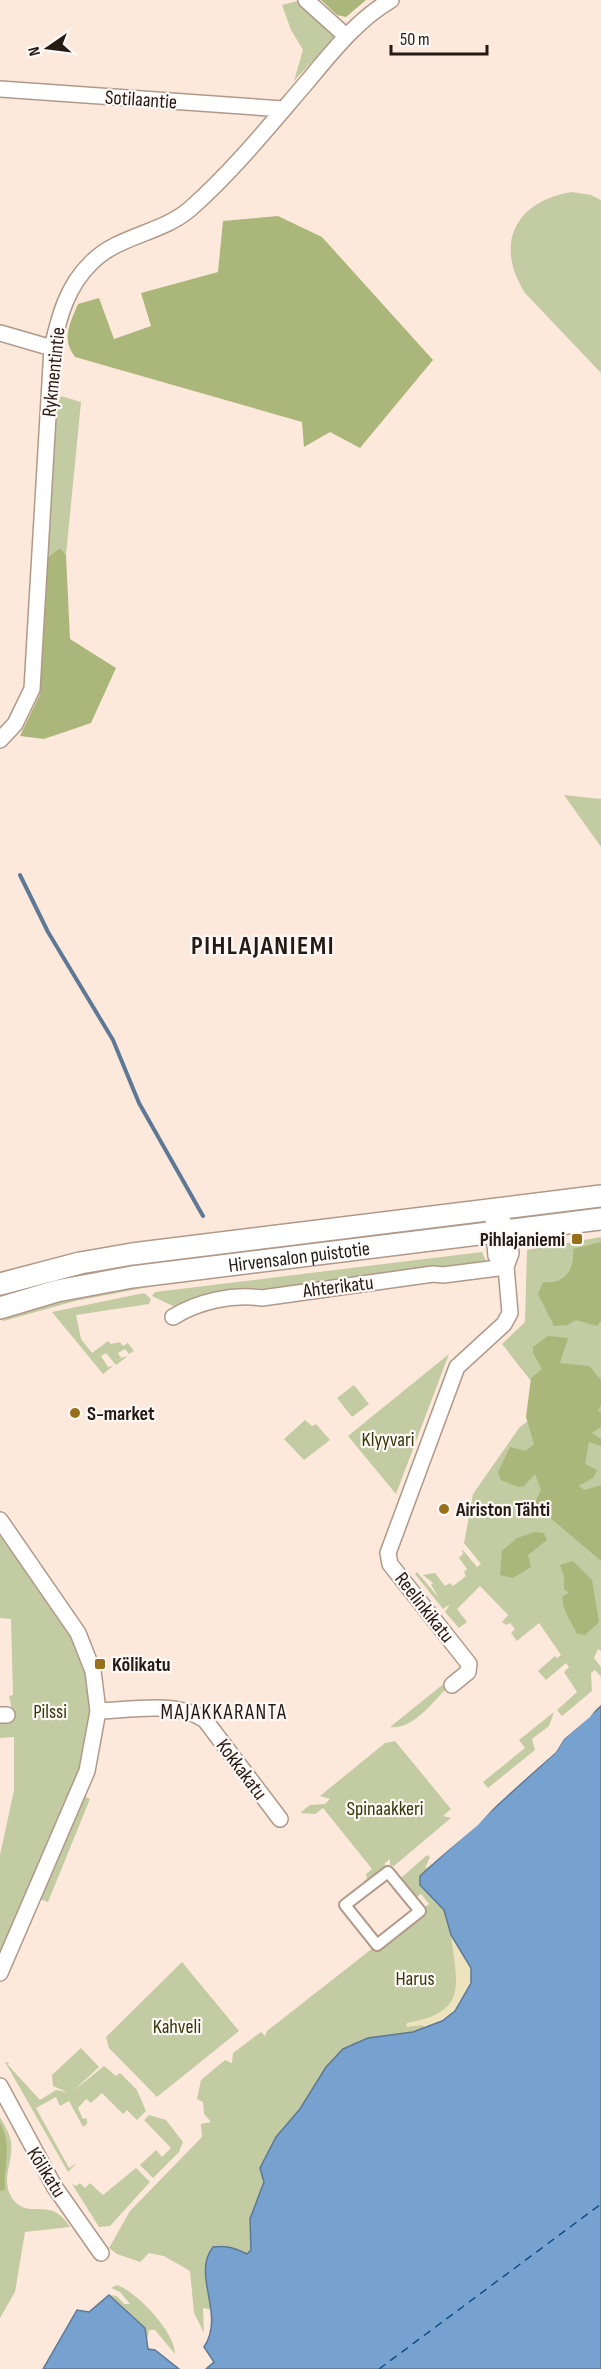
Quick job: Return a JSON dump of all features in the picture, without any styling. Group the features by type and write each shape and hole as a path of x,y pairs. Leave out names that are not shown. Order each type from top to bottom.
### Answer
{"main road":[{"name":"Hirvensalon puistotie","path":"2,1282 80,1263 132,1254 601,1196"},
{"name":"Hirvensalon puistotie","path":"0,1308 57,1291 132,1277 601,1219"}],"street":[{"path":"306,0 346,36"},
{"name":"Rykmentintie","path":"0,740 15,724 32,689 52,348 67,296 90,263 112,247 181,216 215,184 346,36 391,0"},
{"name":"Sotilaantie","path":"0,89 283,109"},
{"path":"0,333 52,348"},
{"name":"Reelinkikatu","path":"452,1685 468,1672 470,1664 390,1564 388,1552 457,1367 504,1324 510,1313 506,1267 496,1256 500,1231 495,1209"},
{"name":"Ahterikatu","path":"173,1317 200,1303 248,1296 262,1298 410,1276 506,1267"},
{"path":"0,1520 78,1633 93,1671 98,1711 87,1771 0,1973"},
{"name":"Kokkakatu","path":"98,1711 169,1709 194,1712 205,1720 280,1819"},
{"path":"387,1872 420,1911 376,1945 345,1905 387,1872"},
{"name":"Kölikatu","path":"0,2086 54,2186 101,2253"}],"green space":[{"path":"301,0 335,37 294,81 303,50 291,30 282,5"},
{"path":"321,0 366,0 346,17 337,15"},
{"path":"572,192 591,195 601,200 601,373 525,293 511,258 511,242 524,215 536,205 552,197"},
{"path":"278,216 322,237 433,360 360,448 330,432 304,447 302,422 75,357 68,344 68,331 78,304 99,298 114,339 151,326 141,293 218,272 223,221"},
{"path":"61,396 81,402 66,555 60,548 48,557 57,404"},
{"path":"60,548 66,555 70,639 116,668 91,723 44,739 20,736 40,694 48,557"},
{"path":"564,795 601,799 601,847"},
{"path":"463,1220 464,1228 0,1300 0,1294 90,1269"},
{"path":"601,1237 601,1651 598,1649 594,1658 601,1667 601,1677 595,1670 591,1673 592,1691 562,1716 557,1710 577,1692 564,1672 569,1667 566,1663 546,1680 538,1671 555,1656 557,1658 561,1655 539,1623 517,1641 511,1633 515,1629 510,1623 506,1625 502,1622 508,1615 480,1586 457,1609 467,1622 459,1628 445,1612 450,1604 443,1609 415,1574 417,1572 439,1598 431,1585 433,1583 423,1575 435,1573 445,1586 450,1583 453,1586 466,1576 464,1572 467,1569 459,1558 463,1554 462,1549 477,1567 481,1564 464,1543 473,1494 519,1428 549,1404 502,1344 525,1322 527,1250"},
{"path":"601,1242 601,1321 597,1326 576,1320 567,1325 554,1326 538,1294 543,1282 557,1281 567,1274 572,1263 573,1249"},
{"path":"466,1246 164,1284 75,1301 0,1322 26,1307 89,1291"},
{"path":"482,1252 486,1261 479,1265 194,1298 175,1307 152,1296 155,1292"},
{"path":"144,1293 151,1299 149,1304 76,1315 81,1339 92,1353 108,1341 111,1344 120,1342 123,1346 128,1343 134,1351 129,1354 125,1349 118,1353 121,1358 128,1356 116,1365 106,1353 101,1356 108,1367 113,1366 103,1374 52,1312"},
{"path":"548,1336 568,1338 560,1363 589,1366 601,1380 601,1405 598,1411 601,1412 601,1427 592,1433 601,1439 601,1446 589,1442 585,1464 597,1470 593,1478 578,1486 585,1490 601,1485 601,1561 548,1516 540,1517 533,1506 541,1490 535,1474 524,1486 518,1487 501,1480 498,1472 510,1447 526,1451 534,1444 526,1417 531,1378 542,1369 533,1353 533,1347"},
{"name":"Klyyvari","path":"449,1354 396,1494 348,1436"},
{"path":"354,1385 369,1404 352,1417 337,1398"},
{"path":"305,1420 312,1426 316,1424 330,1440 304,1460 284,1439"},
{"path":"535,1532 544,1533 547,1540 528,1555 531,1567 513,1578 500,1575 502,1551 517,1538"},
{"name":"Pilssi","path":"0,1535 17,1559 19,1558 69,1630 87,1679 90,1724 78,1774 0,1955 0,1855 14,1790 14,1737 0,1738 0,1721 14,1719 9,1696 13,1695 11,1619 0,1618"},
{"path":"573,1561 592,1580 599,1622 585,1635 577,1634 565,1611 563,1601 563,1596 569,1593 564,1589 564,1576 560,1565"},
{"path":"446,1682 449,1686 415,1719 399,1727 390,1727"},
{"path":"554,1712 549,1726 532,1739 535,1750 488,1788 483,1782 525,1748 519,1740"},
{"name":"Spinaakkeri","path":"395,1741 451,1809 443,1816 451,1818 394,1866 390,1865 390,1859 385,1863 384,1872 368,1888 363,1882 367,1879 366,1874 372,1869 323,1808 315,1814 300,1813 310,1805 325,1804 330,1799 320,1796 385,1743"},
{"path":"84,1796 90,1799 48,1902 40,1899"},
{"name":"Harus","path":"427,1855 430,1857 426,1866 432,1863 470,1986 426,2028 413,2032 329,2089 222,2312 203,2308 204,2333 194,2313 190,2271 164,2256 149,2253 140,2262 117,2254 109,2248 130,2211 202,2137 201,2124 211,2122 204,2114 203,2102 197,2099 201,2080 225,2060 232,2063 233,2053 261,2032 265,2036 267,2031 429,1904 421,1894 413,1900 401,1886 401,1878"},
{"name":"Kahveli","path":"182,1962 239,2031 157,2097 109,2048 106,2037"},
{"path":"81,2048 99,2067 72,2092 104,2066 116,2076 120,2073 137,2090 146,2111 137,2120 127,2110 123,2114 102,2093 91,2103 86,2099 78,2108 83,2119 87,2118 87,2124 83,2127 69,2101 60,2106 56,2097 36,2108 69,2168 77,2163 68,2172 5,2062 9,2063 8,2065 40,2100 56,2090 67,2092 53,2086 52,2075"},
{"path":"149,2115 166,2120 183,2142 179,2152 153,2178 140,2165 156,2150 162,2157 171,2148 144,2120"},
{"path":"0,2117 11,2142 7,2184 12,2198 25,2208 55,2212 70,2227 25,2232 15,2292 0,2318"},
{"path":"0,2123 7,2148 5,2190 0,2191"},
{"path":"136,2168 150,2182 110,2226 99,2227 72,2184 76,2186 80,2183 85,2188 90,2183 103,2195"},
{"path":"117,2285 134,2295 154,2314 169,2335 175,2354 155,2330 149,2330 146,2346 109,2295 117,2296 124,2304 130,2304 120,2292 111,2288"}],"sand":[{"path":"451,1935 471,1968 471,1983 455,2011 426,2028 422,2025 406,2027 407,2023 441,2012 450,2004 456,1982"}],"water":[{"path":"601,1706 601,2369 206,2369 214,2362 204,2347 210,2334 212,2321 205,2270 207,2258 213,2247 222,2246 247,2254 251,2250 250,2219 264,2182 260,2168 276,2137 300,2109 326,2067 343,2049 368,2038 413,2032 442,2021 455,2011 471,1983 471,1968 451,1935 444,1910 420,1885 420,1876 556,1752 564,1739"},
{"path":"109,2295 145,2328 148,2349 155,2350 179,2369 43,2369 77,2310 89,2312"}],"pier":[{"path":"601,1703 590,1717 564,1739 556,1752 501,1800 478,1825 427,1868 425,1867 554,1750 562,1737"}],"waterway":[{"path":"20,875 48,932 113,1040 139,1103 203,1216"}],"ferry route":[{"path":"379,2369 601,2204"}],"place":[{"name":"Pihlajaniemi","path":"577,1239"},
{"name":"S-market","path":"75,1413"},
{"name":"Airiston Tähti","path":"444,1509"},
{"name":"Kölikatu","path":"100,1664"}],"district":[{"name":"PIHLAJANIEMI","path":"263,945"},
{"name":"MAJAKKARANTA","path":"224,1712"}]}
